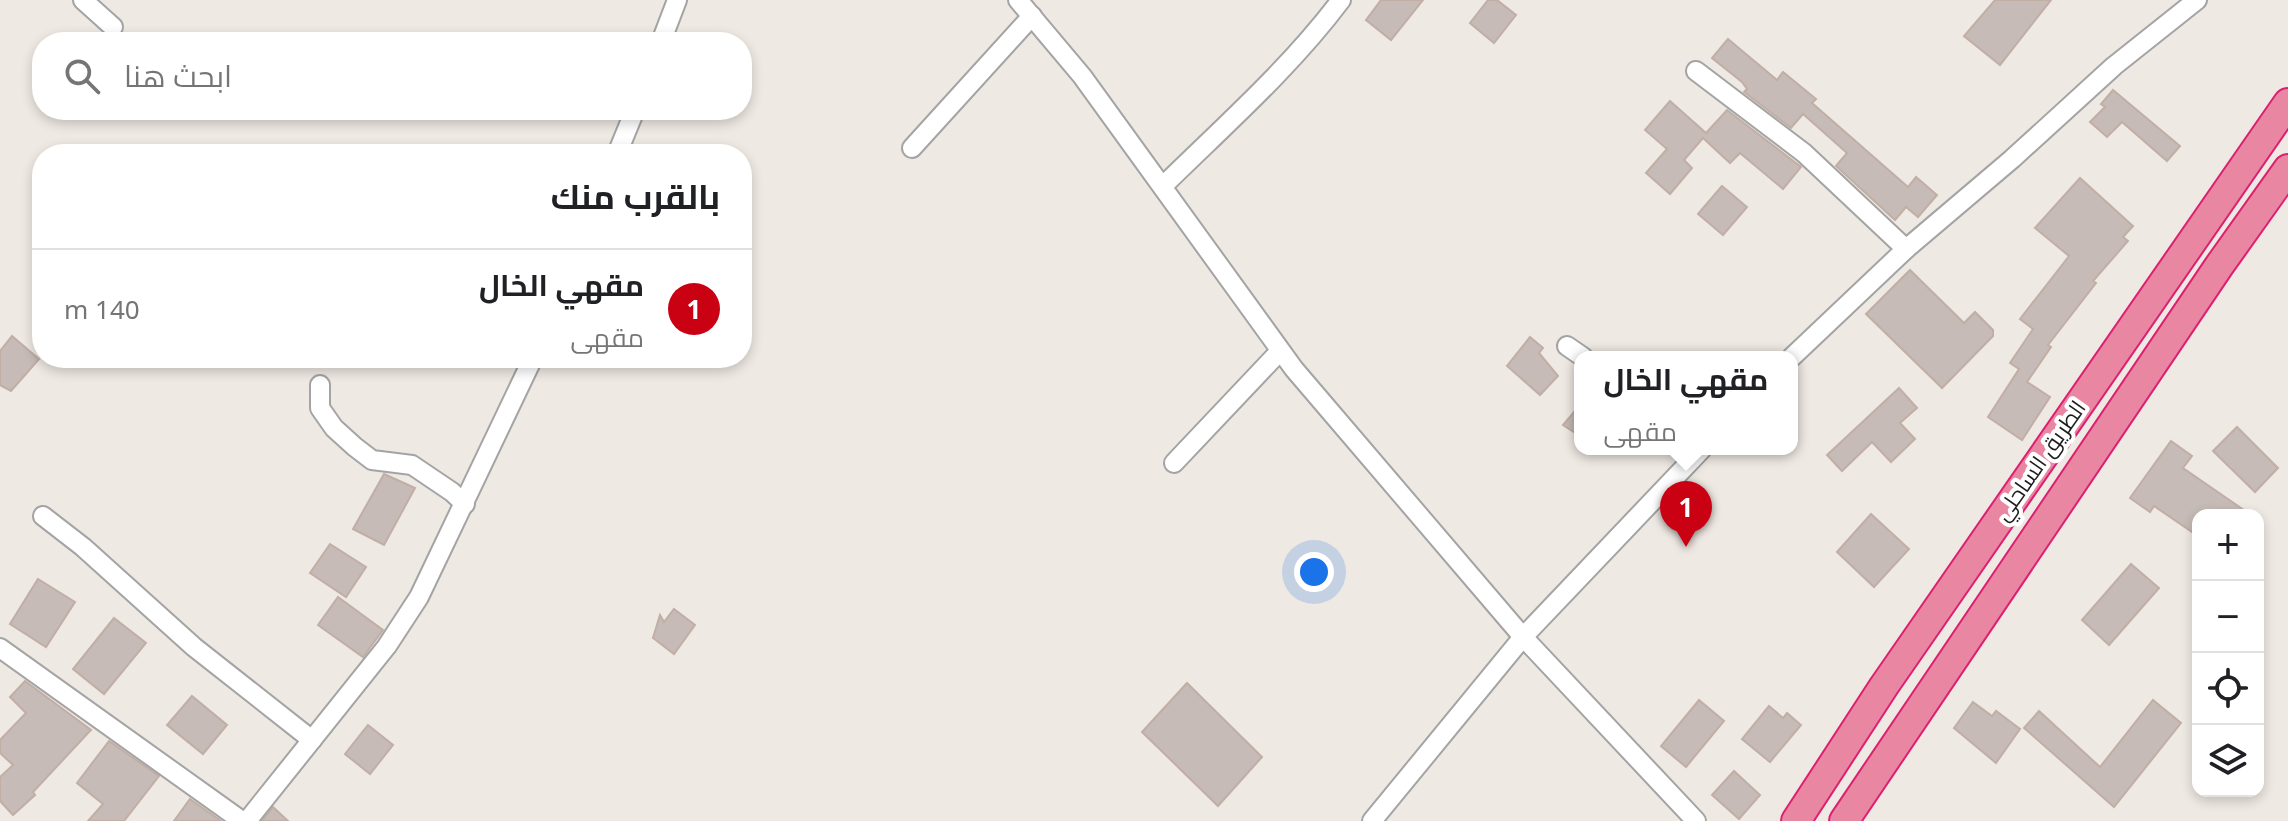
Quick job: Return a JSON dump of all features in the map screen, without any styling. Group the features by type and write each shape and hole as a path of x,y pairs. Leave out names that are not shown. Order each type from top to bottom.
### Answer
{"highway":[{"name":"الطريق الساحلي","path":"1796,821 1920,634 2288,103"},
{"name":"الطريق الساحلي","path":"1844,821 2219,266 2288,169"}],"street":[{"path":"83,0 113,27"},
{"path":"1018,0 1082,76 1280,351 1523,637 1696,821"},
{"path":"1163,186 1275,76 1341,0"},
{"path":"1798,351 1906,249 2012,159 2114,66 2197,0"},
{"path":"664,32 674,1"},
{"path":"912,148 1032,16"},
{"path":"1696,71 1804,153 1906,249"},
{"path":"621,144 631,120"},
{"path":"1567,346 1574,351"},
{"path":"1174,463 1280,351"},
{"path":"0,648 244,821 387,646 419,597 528,368"},
{"path":"320,385 320,408 334,428 355,447 372,460 412,465 465,504"},
{"path":"1372,821 1523,637 1696,455"},
{"path":"43,516 83,547 194,647 312,740"}],"building":[{"path":"1381,0 1423,0 1391,40 1366,20"},
{"path":"1488,0 1497,0 1516,15 1494,43 1470,23"},
{"path":"1995,0 2051,0 2000,65 1964,36"},
{"path":"1728,39 1777,80 1783,72 1816,99 1812,103 1908,187 1916,177 1937,195 1918,217 1906,207 1895,220 1836,166 1847,153 1803,114 1791,128 1744,92 1747,89 1742,82 1712,58"},
{"path":"2113,90 2180,146 2167,161 2122,122 2107,137 2090,122 2105,107 2101,104"},
{"path":"1670,101 1706,133 1727,110 1801,167 1783,189 1740,153 1730,163 1703,138 1684,160 1692,168 1670,194 1646,173 1667,149 1645,130"},
{"path":"2080,178 2133,226 2123,237 2128,241 2093,281 2096,283 2048,345 2051,347 2027,382 2050,397 2022,440 1988,417 2019,369 2010,363 2033,329 2020,319 2069,256 2035,228"},
{"path":"1722,186 1747,207 1723,235 1698,214"},
{"path":"1910,270 1964,323 1975,312 1993,330 1993,336 1942,388 1866,314"},
{"path":"12,336 32,353 32,367 11,391 0,385 0,351"},
{"path":"1530,337 1543,348 1539,353 1558,376 1540,395 1507,366"},
{"path":"1899,388 1917,408 1900,423 1915,439 1891,462 1872,442 1842,471 1827,455"},
{"path":"1574,412 1574,432 1563,425"},
{"path":"2237,427 2278,468 2255,492 2213,451"},
{"path":"2171,441 2192,456 2183,468 2242,509 2192,509 2192,532 2154,506 2150,512 2130,498"},
{"path":"384,474 415,488 384,545 353,529"},
{"path":"1871,514 1909,549 1874,587 1837,552"},
{"path":"330,544 366,567 346,597 310,573"},
{"path":"2131,564 2159,588 2109,645 2082,620"},
{"path":"38,579 75,602 46,647 10,624"},
{"path":"338,597 383,630 363,657 318,625"},
{"path":"674,609 695,625 674,654 653,638 660,615 664,622"},
{"path":"114,618 146,643 104,694 73,669"},
{"path":"25,681 91,730 33,792 35,795 13,815 0,801 0,777 13,765 0,753 0,740 26,713 10,697"},
{"path":"1187,683 1262,757 1218,806 1142,732"},
{"path":"192,696 227,725 203,754 167,725"},
{"path":"1699,700 1724,721 1686,767 1661,746"},
{"path":"2153,700 2181,723 2114,807 2024,728 2039,711 2100,767"},
{"path":"1973,702 1992,716 1996,711 2020,729 1996,763 1954,728"},
{"path":"1769,706 1783,718 1787,713 1801,725 1770,762 1742,739"},
{"path":"368,725 393,745 370,774 345,754"},
{"path":"109,741 159,776 124,821 88,821 103,804 77,783"},
{"path":"1734,771 1760,795 1739,819 1712,795"},
{"path":"190,799 221,821 174,821"},
{"path":"273,807 288,821 262,821"}],"place":[{"name":"مقهي الخال","path":"1686,547"}]}
